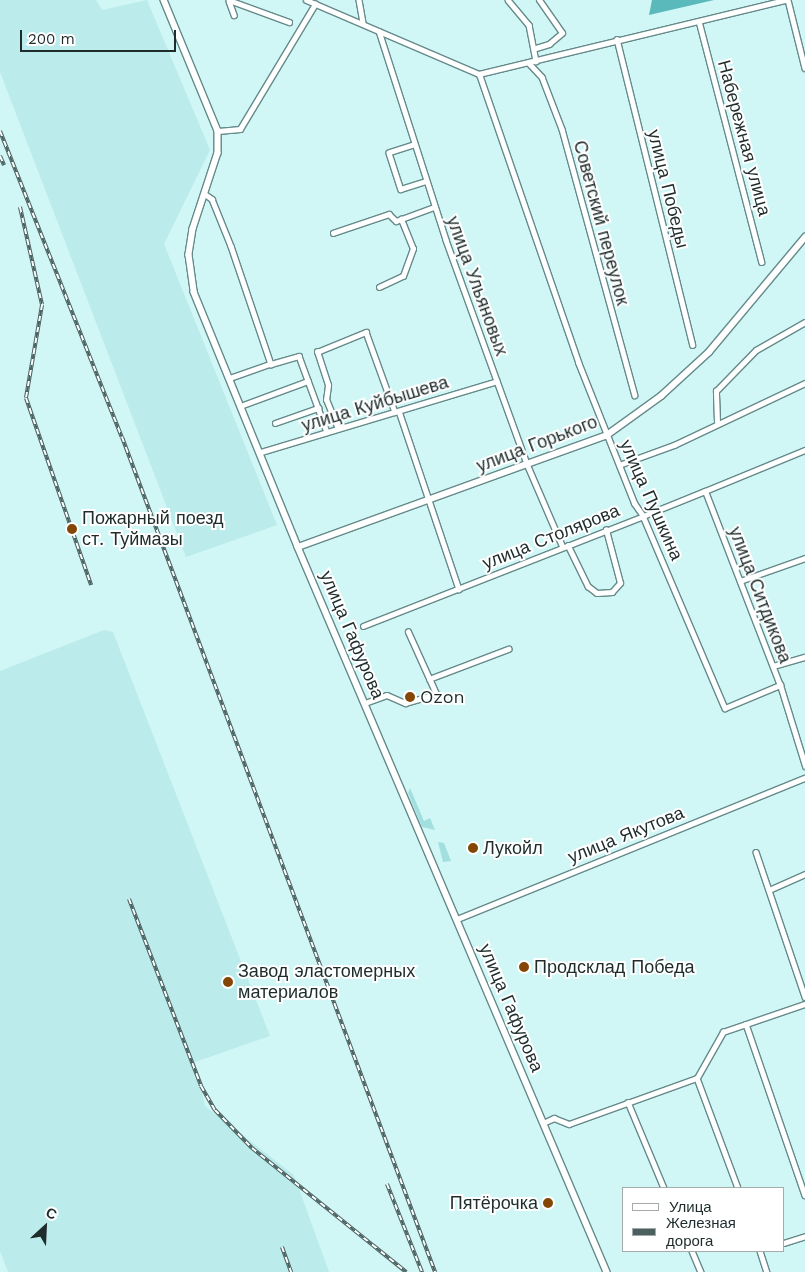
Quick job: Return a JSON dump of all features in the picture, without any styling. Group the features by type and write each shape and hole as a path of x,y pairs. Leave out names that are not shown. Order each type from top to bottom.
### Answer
{"main road":[{"name":"улица Гафурова","path":"164,0 218,131 218,153 189,255 194,292 243,405 298,547 607,1272"},
{"name":"улица Горького","path":"298,547 428,502 607,435 661,396 709,352 805,237"}],"street":[{"path":"229,0 234,15"},
{"path":"229,0 289,22"},
{"path":"306,0 479,74 529,63 617,39 699,22 786,0 805,68"},
{"path":"359,0 363,23"},
{"path":"517,0 510,2 530,25 536,48 536,61"},
{"path":"536,48 550,44 562,33 539,0"},
{"path":"218,131 240,128 315,4"},
{"name":"Набережная улица","path":"699,22 762,262"},
{"name":"улица Ульяновых","path":"379,31 413,145 434,207 526,464 588,586 597,593 612,592 620,583 606,530"},
{"name":"улица Победы","path":"617,39 693,345"},
{"name":"Советский переулок","path":"529,63 542,77 562,129 635,395"},
{"name":"улица Пушкина","path":"479,74 607,435 725,708 780,685"},
{"path":"413,145 388,153 401,189 426,181"},
{"path":"205,194 212,199 231,246 271,364"},
{"path":"333,233 390,214 396,221 434,207"},
{"path":"379,287 403,276 413,249 401,219"},
{"path":"717,422 716,391 756,350 805,322"},
{"path":"338,429 326,400 328,385 317,352 366,332 397,412 459,589"},
{"path":"231,378 299,356 327,432"},
{"path":"243,405 308,381"},
{"name":"улица Куйбышева","path":"261,452 497,381"},
{"path":"619,465 805,383"},
{"path":"275,423 318,408"},
{"name":"улица Столярова","path":"363,626 805,450"},
{"name":"улица Ситдикова","path":"705,491 780,685 805,764"},
{"path":"740,580 805,558"},
{"path":"365,703 387,695 405,703 417,702 436,694 408,632"},
{"path":"429,679 508,649"},
{"path":"773,666 805,656"},
{"name":"улица Якутова","path":"457,919 805,778"},
{"path":"756,852 805,997"},
{"path":"769,890 805,874"},
{"path":"543,1123 554,1118 569,1124 697,1078 723,1032 805,1004"},
{"path":"746,1024 805,1195"},
{"path":"697,1078 738,1187"},
{"path":"628,1102 664,1187"},
{"path":"785,1243 805,1236"},
{"path":"692,1252 701,1272"},
{"path":"761,1252 767,1272"}],"shaded area":[{"path":"0,0 96,0 102,10 147,0 210,150 164,244 277,525 186,557 0,72"},
{"path":"652,0 714,0 649,15"},
{"path":"104,630 113,632 270,1036 195,1062 205,1106 294,1175 329,1272 8,1272 0,1251 0,671"},
{"path":"410,788 424,821 430,818 435,830 422,827 408,793"},
{"path":"438,842 444,843 451,861 443,862"}],"railway":[{"path":"0,131 122,437 435,1272"},
{"path":"0,156 4,165"},
{"path":"20,207 42,305 26,398 91,585"},
{"path":"129,899 201,1086 215,1110 252,1148 406,1272"},
{"path":"387,1184 422,1272"},
{"path":"282,1247 291,1272"}],"place":[{"name":"Пожарный поезд ст. Туймазы","path":"72,529"},
{"name":"Ozon","path":"410,697"},
{"name":"Лукойл","path":"473,848"},
{"name":"Продсклад Победа","path":"524,967"},
{"name":"Завод эластомерных материалов","path":"228,982"},
{"name":"Пятёрочка","path":"548,1203"}]}
